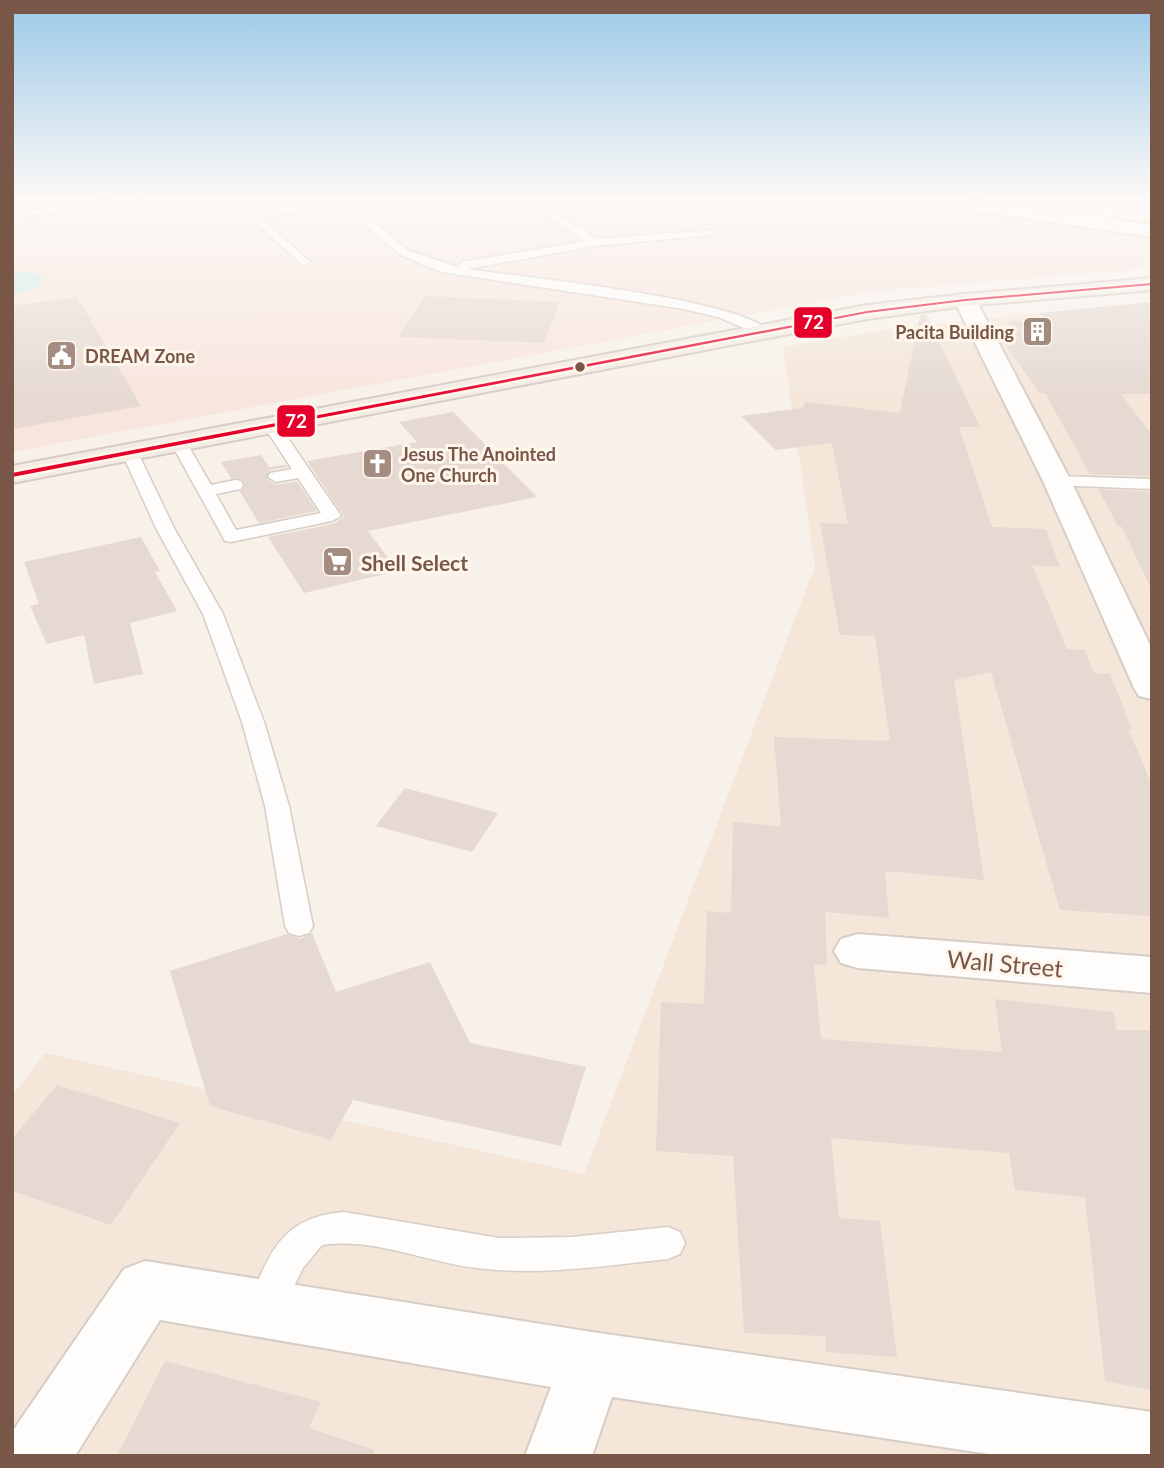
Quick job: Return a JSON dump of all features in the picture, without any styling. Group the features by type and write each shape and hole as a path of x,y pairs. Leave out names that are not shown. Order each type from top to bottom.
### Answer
{"main road":[{"path":"12,475 867,312 965,300 1149,288"}],"street":[{"path":"965,300 1057,481 1152,688"},
{"name":"Wall Street","path":"858,951 1152,975"},
{"path":"36,1456 145,1289 592,1363 1133,1447"},
{"path":"558,1456 592,1363"}],"lane":[{"path":"439,267 684,305 722,314 763,331"},
{"path":"445,269 459,267"},
{"path":"179,443 231,537 332,516 271,425"},
{"path":"130,453 165,528 213,614 253,722 277,806 299,926"},
{"path":"276,477 302,472"},
{"path":"1057,481 1152,484"},
{"path":"205,491 235,485"},
{"path":"264,1309 298,1245 309,1234 323,1229 344,1227 476,1252 505,1254 560,1253 668,1243"}],"shaded area":[{"path":"12,267 1152,267 870,292 12,452"},
{"path":"1152,302 1152,1456 12,1456 12,1096 45,1053 584,1174 815,566 783,347 904,327"}],"water":[{"path":"12,271 35,273 44,279 36,288 12,295"}],"building":[{"path":"425,296 560,302 544,343 398,337"},
{"name":"DREAM Zone","path":"77,297 141,406 12,429 12,306"},
{"path":"1152,302 1152,394 1121,394 1152,435 1152,476 1090,474 1045,393 1039,393 993,327 1011,327 1007,321 1048,321 1039,313"},
{"path":"926,314 980,427 959,427 992,527 1046,529 1060,567 1032,565 1067,649 1085,650 1094,673 1110,674 1132,729 1128,729 1152,785 1152,916 1060,910 991,672 954,680 984,880 885,871 889,918 825,912 827,965 814,964 821,1039 1002,1052 995,999 1113,1012 1117,1030 1152,1030 1152,1390 1105,1381 1085,1197 1015,1190 1009,1153 831,1138 839,1218 880,1221 897,1357 826,1352 825,1336 744,1333 733,1156 656,1151 661,1002 704,1004 707,911 731,913 733,822 781,826 774,737 890,741 875,636 840,635 820,523 848,524 832,443 776,450 741,416 803,408 805,402 900,413 920,315"},
{"path":"453,412 537,497 368,531 398,571 304,593 268,537 333,524 344,517 307,461 417,442 399,422"},
{"path":"261,455 269,467 288,467 270,470 267,479 276,485 297,481 317,511 259,523 240,492 245,486 243,480 231,478 221,462"},
{"path":"1098,489 1152,492 1152,591 1122,527 1118,526"},
{"path":"141,537 160,571 155,572 177,611 130,623 143,674 94,684 84,635 47,644 30,606 39,604 24,562"},
{"path":"405,788 498,813 472,852 376,826"},
{"path":"312,933 336,992 430,962 470,1043 586,1067 561,1146 353,1100 331,1140 210,1106 170,971 287,934 300,939"},
{"path":"57,1085 180,1123 111,1225 12,1191 12,1139"},
{"path":"165,1361 321,1402 309,1428 374,1450 373,1456 117,1456"}],"transit line":[{"name":"72","path":"12,475 867,312 965,300 1152,284"}],"place":[{"name":"Pacita Building","path":"1037,332"},
{"name":"DREAM Zone","path":"62,356"},
{"name":"Jesus The Anointed One Church","path":"378,464"},
{"name":"Shell Select","path":"338,562"}]}
